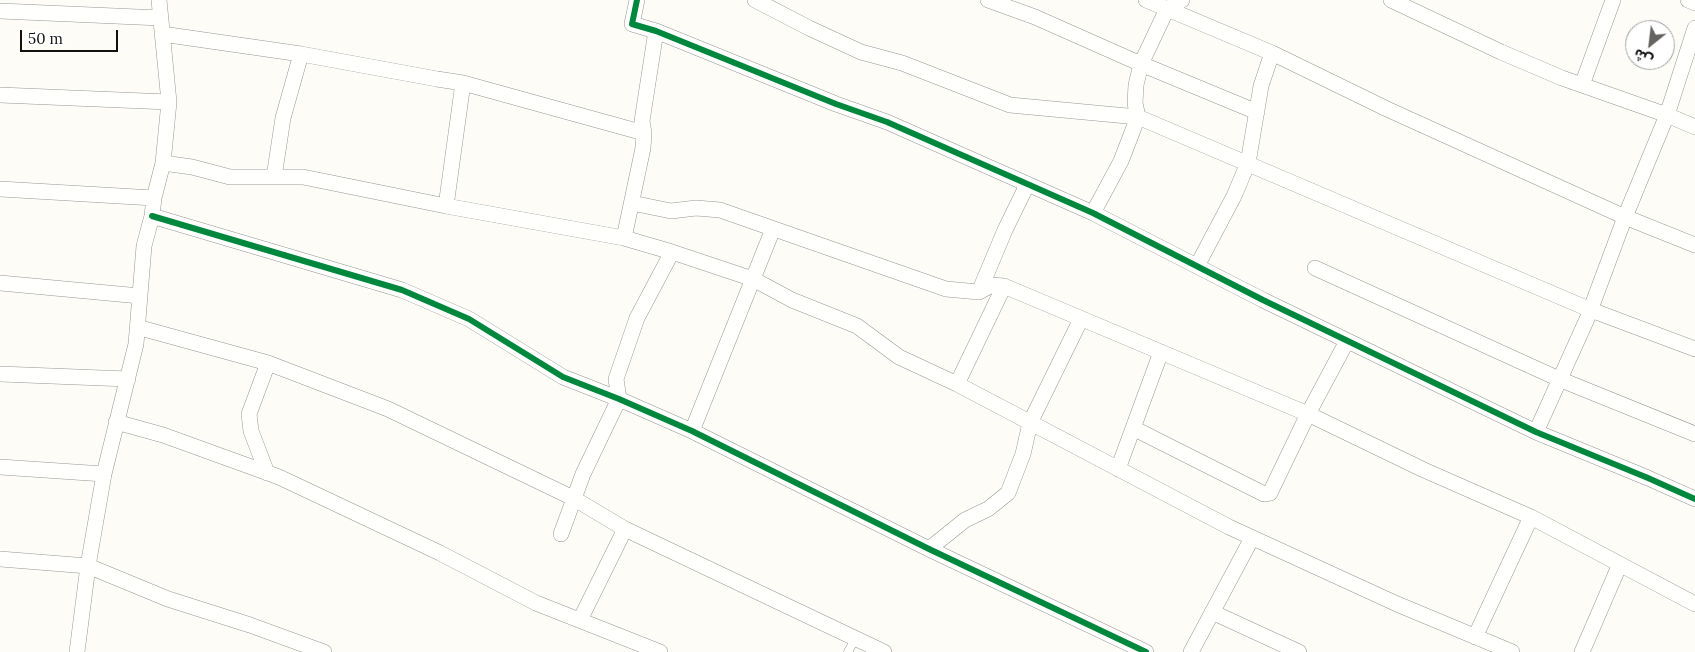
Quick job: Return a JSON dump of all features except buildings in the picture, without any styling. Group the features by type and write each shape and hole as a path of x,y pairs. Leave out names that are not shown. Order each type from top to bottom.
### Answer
{"street":[{"path":"77,652 88,566 104,474 136,344 144,246 163,162 169,102 159,0"},
{"path":"637,0 632,24 656,31 836,104 887,122 1093,213 1263,300 1536,432 1695,499"},
{"path":"755,0 861,52 902,63 1010,105 1138,117 1591,310 1695,349"},
{"path":"988,0 1035,17 1141,64 1257,112"},
{"path":"1146,0 1272,53 1387,109 1625,217 1695,245"},
{"path":"1093,213 1120,161 1138,117 1135,103 1141,64 1167,9 1182,0"},
{"path":"1391,0 1501,52 1582,85 1695,127"},
{"path":"1582,85 1614,0"},
{"path":"1688,0 1695,3"},
{"path":"0,11 161,18"},
{"path":"1536,432 1591,310 1625,217 1667,115 1695,28"},
{"path":"624,238 642,156 644,133 642,121 656,31"},
{"path":"162,34 301,54 463,83 644,133"},
{"path":"1197,266 1234,196 1248,163 1261,86 1272,53"},
{"path":"274,177 283,118 301,54"},
{"path":"446,206 463,83"},
{"path":"0,95 169,102"},
{"path":"163,162 230,177 303,177 446,206 624,238 753,279 792,300 857,326 898,357 957,384 1252,538 1397,604 1512,652"},
{"path":"979,292 1005,230 1027,185"},
{"path":"0,189 154,198"},
{"path":"632,203 671,211 696,208 720,210 946,289 979,292 992,285 1004,286 1308,414 1424,470 1531,517 1695,604"},
{"path":"152,216 402,290 469,320 563,377 692,431 929,549 1146,652"},
{"path":"692,431 773,229"},
{"path":"561,534 583,474 619,399 616,379 637,318 672,252"},
{"path":"1315,268 1559,379 1695,434"},
{"path":"0,283 140,296"},
{"path":"957,384 1004,286"},
{"path":"929,549 965,520 988,509 1008,493 1023,454 1030,423 1081,319"},
{"path":"137,328 268,363 388,410 573,498 625,529 884,652"},
{"path":"1133,428 1264,494 1270,493 1308,414 1347,341"},
{"path":"1118,469 1161,352"},
{"path":"267,473 251,431 249,414 268,363"},
{"path":"0,374 128,379"},
{"path":"116,422 163,435 267,473 440,553 536,603 660,652"},
{"path":"0,467 104,474"},
{"path":"1475,637 1531,517"},
{"path":"580,620 625,529"},
{"path":"1191,652 1252,538"},
{"path":"0,559 88,566 168,599 250,625 324,652"},
{"path":"1582,652 1620,564"},
{"path":"1212,612 1299,652"}],"lane":[{"path":"848,652 855,638"}],"cycle path":[{"path":"637,0 632,24 656,31 836,104 887,122 1093,213 1263,300 1536,432 1695,499"},
{"path":"152,216 402,290 469,319 563,377 692,431 929,549 1146,652"}]}
